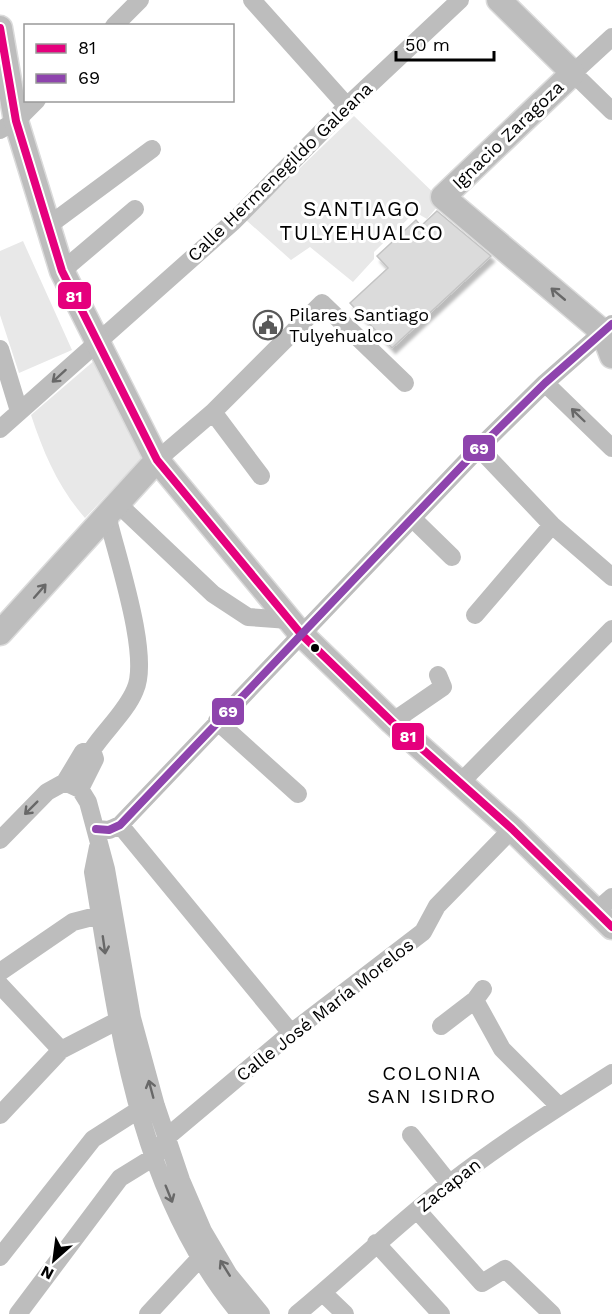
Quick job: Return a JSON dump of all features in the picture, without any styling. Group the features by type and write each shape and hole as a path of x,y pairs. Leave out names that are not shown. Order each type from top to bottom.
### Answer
{"main road":[{"path":"499,0 573,73"},
{"path":"0,28 8,125 48,226 62,272 157,460 295,627 392,722 606,912"},
{"name":"Ignacio Zaragoza","path":"573,73 443,197 609,332"},
{"path":"609,332 612,356"},
{"path":"0,633 157,460"}],"street":[{"path":"116,24 140,0"},
{"path":"252,0 347,106"},
{"name":"Calle Hermenegildo Galeana","path":"0,429 234,221 347,106 460,0"},
{"path":"612,37 573,73 612,111"},
{"path":"8,125 35,102"},
{"path":"48,226 152,149"},
{"path":"62,272 135,209"},
{"path":"157,460 213,412 322,303 405,382"},
{"path":"236,1313 199,1259 178,1218 154,1157 140,1109 124,1020 100,915 93,872 97,838 120,825 217,721 295,627 412,518 544,383 609,332"},
{"path":"0,350 19,411"},
{"path":"544,383 612,448"},
{"path":"213,412 261,476"},
{"path":"478,448 552,525 612,577"},
{"path":"112,509 213,594 248,617 295,627"},
{"path":"0,840 47,792 73,785 95,759 92,750 136,690 140,668 136,635 112,509"},
{"path":"412,518 452,556"},
{"path":"475,615 552,525"},
{"path":"460,783 612,629"},
{"path":"392,722 443,687 438,675"},
{"path":"217,721 298,794"},
{"path":"73,785 88,802 106,869 124,1020 181,1180 203,1231 229,1275 261,1314"},
{"path":"120,825 291,1033"},
{"name":"Calle José María Morelos","path":"154,1157 167,1137 291,1033 423,932 437,906 512,829"},
{"path":"0,972 73,922 100,915"},
{"path":"0,985 61,1050"},
{"path":"441,1026 479,994 502,1049 559,1106"},
{"path":"0,1115 61,1050 124,1020"},
{"name":"Zacapan","path":"297,1314 376,1243 450,1183 559,1106 612,1073"},
{"path":"0,1257 93,1139 140,1109"},
{"path":"411,1135 450,1183"},
{"path":"18,1314 120,1178 154,1157"},
{"path":"417,1210 482,1283 505,1269 552,1314"},
{"path":"376,1243 441,1314"},
{"path":"148,1314 199,1259"},
{"path":"322,1293 345,1314"}],"shaded area":[{"path":"354,116 442,201 427,219 415,212 374,252 374,259 353,282 310,247 291,260 246,220"},
{"path":"23,241 72,350 19,373 0,315 0,251"},
{"path":"102,354 148,452 85,518 67,494 53,469 31,415"}],"building":[{"path":"437,211 491,256 392,348 350,303 388,268 377,256 416,220 421,226"}],"transit line":[{"name":"81","path":"0,28 16,121 62,271 157,460 301,634 392,722 512,829 612,927"},
{"name":"69","path":"96,829 109,830 120,825 479,448 545,383 612,324"}],"place":[{"name":"Pilares Santiago Tulyehualco","path":"268,325"}],"district":[{"name":"SANTIAGO TULYEHUALCO","path":"362,221"},
{"name":"COLONIA SAN ISIDRO","path":"432,1084"}]}
